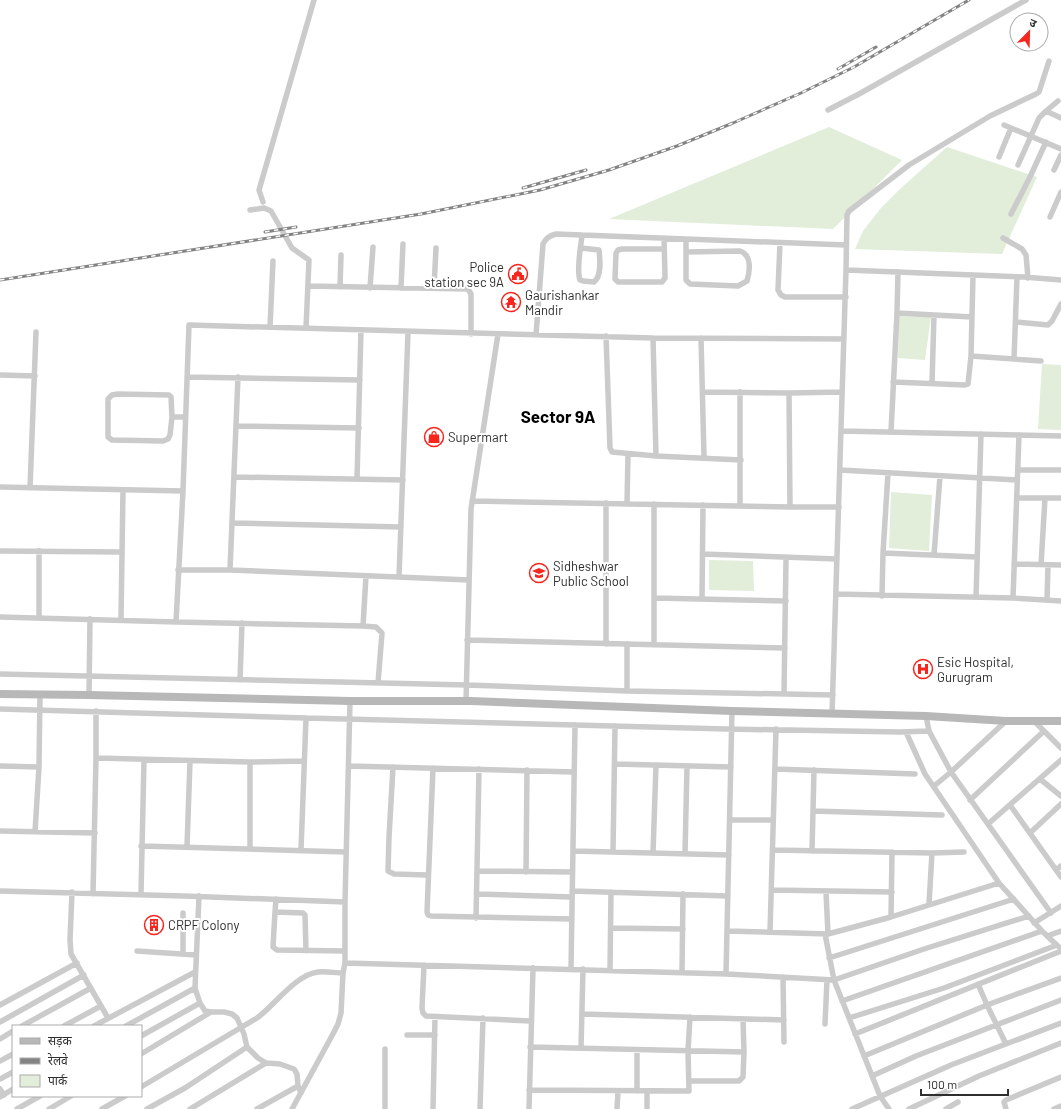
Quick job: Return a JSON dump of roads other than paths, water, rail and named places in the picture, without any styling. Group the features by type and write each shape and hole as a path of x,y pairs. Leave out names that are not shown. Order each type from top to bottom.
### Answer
{"street":[{"path":"261,198 259,190 262,177 314,0"},
{"path":"828,110 1026,0"},
{"path":"832,714 846,297 846,219 849,212 909,165 990,116 1039,92 1049,62"},
{"path":"1018,165 1039,118 1058,101"},
{"path":"1046,111 1061,118"},
{"path":"1004,125 1061,149"},
{"path":"999,157 1011,128"},
{"path":"1011,214 1046,142"},
{"path":"1054,170 1061,154"},
{"path":"1050,217 1061,192"},
{"path":"250,210 264,208 271,211 292,248 309,259 306,328"},
{"path":"536,335 543,244 545,239 550,235 556,234 846,245"},
{"path":"581,248 599,250 599,274 598,278 594,282 580,280 579,277 581,248 582,235"},
{"path":"664,238 665,275 662,282 618,282 615,279 616,253 618,250 664,249"},
{"path":"1003,238 1022,249 1026,255 1028,278"},
{"path":"686,239 686,252 686,280 690,284 738,286 747,281 749,259 744,252 686,252"},
{"path":"780,243 778,290 781,295 785,297 846,297"},
{"path":"401,288 403,244"},
{"path":"370,288 373,247"},
{"path":"434,288 436,248"},
{"path":"340,287 341,255"},
{"path":"270,327 273,261"},
{"path":"846,270 1061,280"},
{"path":"891,432 898,272"},
{"path":"894,382 968,384 971,356 974,275"},
{"path":"1014,358 1017,277"},
{"path":"308,286 370,288 465,288 470,291 471,334"},
{"path":"1016,322 1048,326 1061,304"},
{"path":"897,313 972,317"},
{"path":"932,383 934,315"},
{"path":"176,622 183,491 189,325 653,338 844,339"},
{"path":"357,479 361,330"},
{"path":"30,488 36,332"},
{"path":"399,577 408,332"},
{"path":"466,701 472,501 498,334"},
{"path":"606,336 610,450 615,453 628,454 741,460"},
{"path":"653,338 656,456"},
{"path":"701,338 704,457"},
{"path":"971,356 1041,360"},
{"path":"0,375 35,376"},
{"path":"187,377 360,380"},
{"path":"230,570 238,377"},
{"path":"703,392 842,392"},
{"path":"740,392 740,506"},
{"path":"789,393 790,508"},
{"path":"118,394 169,395 171,397 172,418 170,435 168,439 163,441 112,440 108,436 108,400 112,395 118,394"},
{"path":"172,418 185,417"},
{"path":"236,426 359,428"},
{"path":"841,431 1061,436"},
{"path":"976,598 981,434"},
{"path":"1013,598 1019,435"},
{"path":"626,504 628,454"},
{"path":"840,470 1017,480"},
{"path":"1018,470 1061,470"},
{"path":"882,596 888,473"},
{"path":"934,555 940,476"},
{"path":"234,477 403,480"},
{"path":"0,487 183,491"},
{"path":"121,620 123,490"},
{"path":"1017,498 1061,498"},
{"path":"1042,565 1045,498"},
{"path":"472,501 790,508 839,507"},
{"path":"606,503 606,644"},
{"path":"654,504 654,645"},
{"path":"702,599 703,505"},
{"path":"232,523 401,527"},
{"path":"0,551 122,552"},
{"path":"39,551 39,618"},
{"path":"883,553 977,557"},
{"path":"703,554 837,559"},
{"path":"784,694 786,558"},
{"path":"1014,564 1048,565 1061,563"},
{"path":"1047,600 1048,565"},
{"path":"178,570 230,570 469,580"},
{"path":"363,626 366,576"},
{"path":"836,594 1013,598 1061,601"},
{"path":"654,598 786,601"},
{"path":"0,617 376,627 382,633 378,683"},
{"path":"89,695 90,619"},
{"path":"240,680 242,623"},
{"path":"467,640 785,648"},
{"path":"627,644 627,691"},
{"path":"0,674 89,675 467,685 627,691 833,695"},
{"path":"0,694 350,701 466,701 1061,721"},
{"path":"35,832 39,767 40,695"},
{"path":"292,1109 338,1024 341,1013 345,963 350,701"},
{"path":"0,709 732,729 906,732 929,731"},
{"path":"93,894 96,711"},
{"path":"726,974 732,711"},
{"path":"926,716 929,731 951,772 1050,913"},
{"path":"301,850 306,718"},
{"path":"934,786 1006,720"},
{"path":"1032,720 1061,748"},
{"path":"571,969 575,725"},
{"path":"613,852 615,726"},
{"path":"770,932 776,729"},
{"path":"970,800 1044,731"},
{"path":"906,732 925,774 999,882 1060,949"},
{"path":"96,758 250,762 304,761"},
{"path":"141,894 144,760"},
{"path":"988,824 1061,760"},
{"path":"187,848 190,761"},
{"path":"250,762 250,849"},
{"path":"615,764 731,767"},
{"path":"653,853 656,765"},
{"path":"0,766 39,767"},
{"path":"349,766 574,772"},
{"path":"685,854 687,766"},
{"path":"393,767 388,871 394,874 427,875"},
{"path":"433,768 427,875 428,915 476,918 572,919"},
{"path":"476,918 479,769"},
{"path":"775,769 915,774"},
{"path":"526,872 527,770"},
{"path":"812,850 814,770"},
{"path":"1040,779 1061,796"},
{"path":"1030,833 1061,804"},
{"path":"1010,805 1061,877"},
{"path":"813,811 942,815"},
{"path":"730,820 774,820"},
{"path":"0,831 95,833"},
{"path":"141,846 346,852"},
{"path":"773,850 964,852"},
{"path":"573,851 729,855"},
{"path":"891,917 892,852"},
{"path":"929,904 932,852"},
{"path":"1056,870 1061,866"},
{"path":"477,871 572,872"},
{"path":"727,932 826,934 891,917 999,882"},
{"path":"772,890 892,892"},
{"path":"0,891 141,894 345,902"},
{"path":"72,892 70,949 76,963 108,1018"},
{"path":"477,894 572,894 611,892 728,896"},
{"path":"610,970 611,892"},
{"path":"825,1024 830,980 830,958 826,934 826,892"},
{"path":"682,972 683,894"},
{"path":"199,896 195,988 200,1003 205,1010 212,1012 224,1012 232,1014 237,1018 242,1027 247,1047 258,1058 266,1063 280,1064 294,1070 297,1074 298,1086 301,1093"},
{"path":"276,899 273,947 275,949 345,951"},
{"path":"830,958 1014,899"},
{"path":"1034,922 1061,906"},
{"path":"275,912 303,913 306,915 306,951"},
{"path":"183,913 183,954"},
{"path":"345,963 682,972 830,980 1029,916"},
{"path":"611,928 682,929"},
{"path":"842,1001 1042,931"},
{"path":"1047,936 1061,931"},
{"path":"855,1034 919,1009 1060,949"},
{"path":"849,1018 1060,949"},
{"path":"137,951 196,955"},
{"path":"0,1005 76,963"},
{"path":"424,965 423,1013 426,1016 531,1021"},
{"path":"529,1109 533,968"},
{"path":"581,1048 583,969"},
{"path":"142,1086 265,1012 300,980 311,973 320,971 343,973"},
{"path":"96,1025 196,972"},
{"path":"0,1022 84,975"},
{"path":"783,977 784,1042"},
{"path":"864,1056 987,1005 1061,978"},
{"path":"830,980 842,1001 880,1096 889,1109"},
{"path":"978,984 1006,1044"},
{"path":"24,1025 91,988"},
{"path":"128,1025 195,988"},
{"path":"944,988 946,997"},
{"path":"872,1076 916,1056 1061,1000"},
{"path":"142,1035 200,1003"},
{"path":"66,1025 101,1006"},
{"path":"142,1053 212,1012"},
{"path":"582,1014 784,1020"},
{"path":"433,1109 435,1017"},
{"path":"530,1090 689,1091 688,1051 690,1017"},
{"path":"480,1109 483,1018"},
{"path":"689,1082 739,1081 743,1077 743,1019"},
{"path":"852,1109 951,1066 1061,1023"},
{"path":"0,1039 12,1032"},
{"path":"407,1034 435,1035"},
{"path":"910,1109 979,1076 1061,1043"},
{"path":"147,1109 185,1088 247,1047"},
{"path":"530,1047 744,1052"},
{"path":"385,1049 385,1109"},
{"path":"637,1050 637,1091"},
{"path":"0,1061 12,1055"},
{"path":"190,1109 266,1063"},
{"path":"0,1079 12,1073"},
{"path":"1006,1109 1004,1102 1006,1100 1061,1077"},
{"path":"257,1109 298,1086"},
{"path":"0,1089 2,1096 12,1090"},
{"path":"617,1109 618,1091"},
{"path":"647,1091 647,1109"},
{"path":"17,1109 38,1097"},
{"path":"49,1109 69,1097"},
{"path":"102,1109 123,1097"},
{"path":"946,1109 958,1102"},
{"path":"1054,1109 1061,1106"}],"railway":[{"path":"0,280 421,214 540,190 609,170 677,146 801,93 854,67 969,0"},
{"path":"838,69 876,47"},
{"path":"523,188 586,170"},
{"path":"265,232 296,227"}],"place":[{"name":"Police station sec 9A","path":"518,274"},
{"name":"Gaurishankar Mandir","path":"511,302"},
{"name":"Supermart","path":"434,437"},
{"name":"Sidheshwar Public School","path":"539,573"},
{"name":"Esic Hospital, Gurugram","path":"923,669"},
{"name":"CRPF Colony","path":"154,925"}],"district":[{"name":"Sector 9A","path":"558,417"}]}
